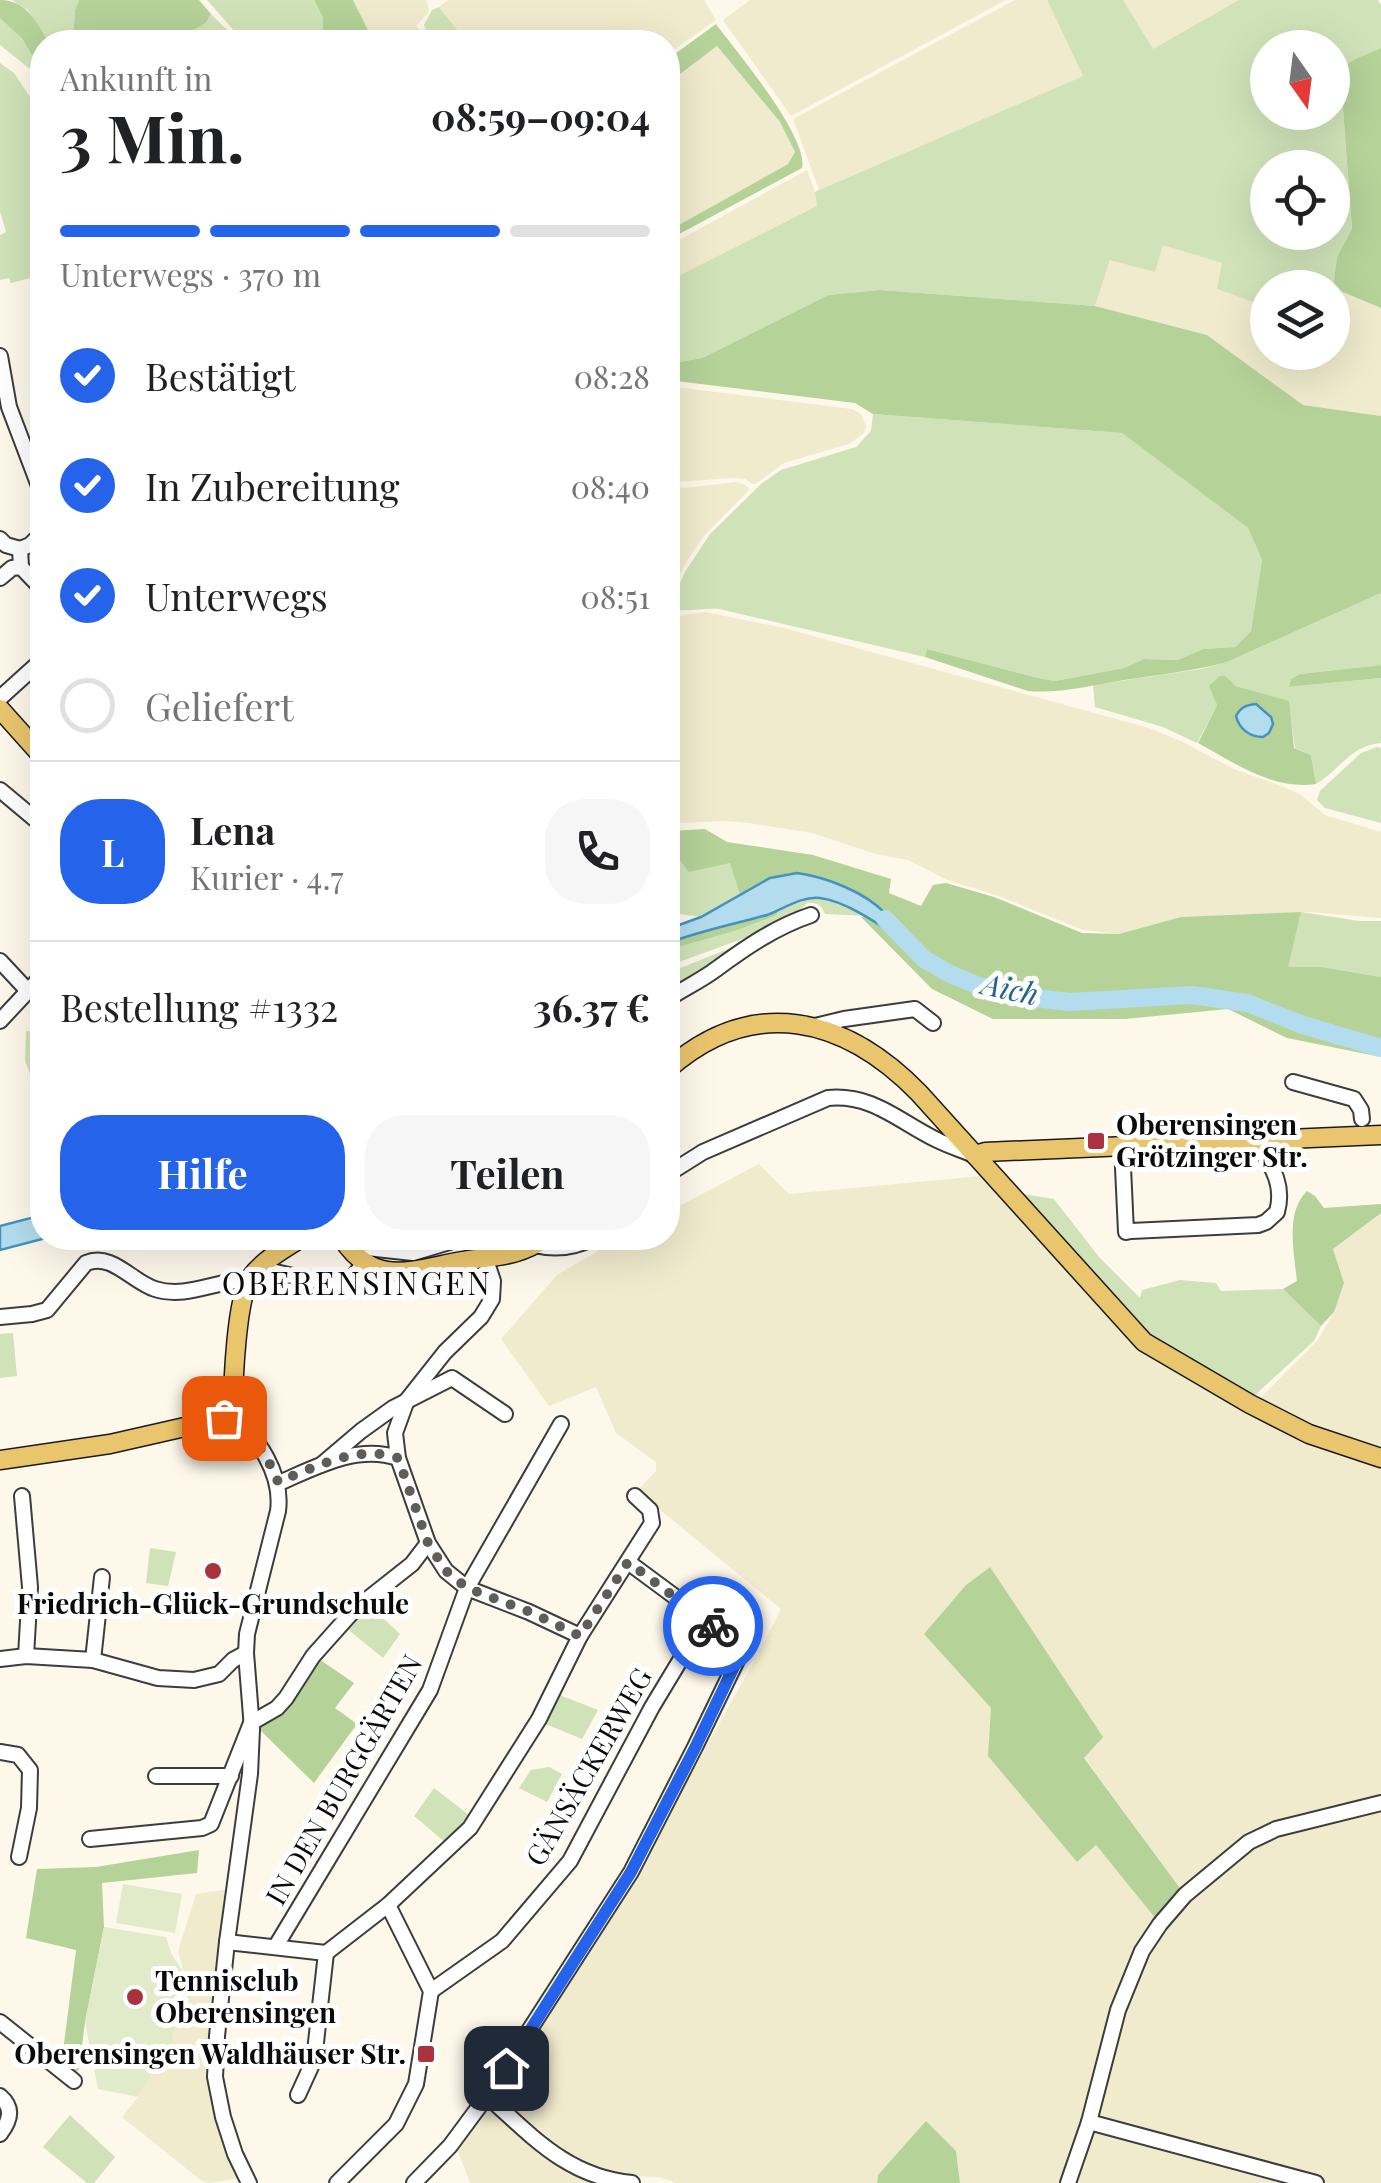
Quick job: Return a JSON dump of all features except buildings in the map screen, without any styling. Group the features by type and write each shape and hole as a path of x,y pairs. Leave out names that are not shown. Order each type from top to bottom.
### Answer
{"main road":[{"path":"0,709 30,739"},
{"path":"680,1058 706,1040 735,1030 791,1023 835,1033 884,1060 920,1093 1144,1342 1309,1434 1381,1458"},
{"path":"974,1155 1368,1130"},
{"path":"0,1460 110,1444 232,1414 236,1345 248,1280 284,1250"},
{"path":"353,1251 379,1270 414,1272 460,1250"},
{"path":"489,1250 503,1257 519,1250"}],"street":[{"path":"1,363 14,424 30,464"},
{"path":"0,539 6,546 30,545"},
{"path":"20,548 21,567 30,576"},
{"path":"0,578 12,568 21,567"},
{"path":"0,698 30,671"},
{"path":"0,790 30,815"},
{"path":"680,992 768,933 811,914"},
{"path":"714,971 760,949"},
{"path":"0,961 28,991 0,1021"},
{"path":"815,1026 844,1018 915,1009 933,1023"},
{"path":"1292,1082 1354,1099 1368,1130 1381,1118"},
{"path":"680,1167 704,1152 828,1098 848,1096 870,1102 936,1140 974,1155"},
{"path":"1122,1146 1126,1232 1131,1232 1266,1222 1278,1212 1280,1190 1256,1140"},
{"path":"385,1250 422,1250"},
{"path":"478,1250 493,1281 492,1299 488,1309 445,1352 407,1400 395,1433 398,1458 428,1543 446,1571 467,1588 580,1636"},
{"path":"276,1272 314,1280 351,1278 353,1251"},
{"path":"0,1317 47,1310 86,1263 95,1259 105,1260 152,1288 171,1292 248,1280"},
{"path":"321,1464 407,1400 452,1378 506,1414"},
{"path":"232,1414 254,1441 278,1482 278,1511 247,1634 250,1774 227,1942 215,2077 222,2117 249,2183"},
{"name":"IN DEN BURGGÄRTEN","path":"276,1946 430,1690 467,1588 561,1424"},
{"path":"278,1482 359,1454 398,1458"},
{"path":"22,1496 30,1588 26,1656"},
{"path":"227,1942 326,1953 388,1905 470,1828 539,1719 580,1636 652,1522 650,1510 635,1496"},
{"path":"90,1839 210,1824 251,1722 277,1708 313,1656 355,1609 412,1564 428,1543"},
{"path":"414,2183 450,2146 487,2096 631,1872 741,1652 705,1619 628,1562"},
{"path":"93,1660 102,1577"},
{"name":"GÄNSÄCKERWEG","path":"431,1991 502,1942 570,1861 652,1706 705,1619"},
{"path":"0,1659 26,1656 93,1660 158,1678 194,1680 219,1674 246,1653"},
{"path":"0,1752 18,1755 30,1770 29,1808 19,1857"},
{"path":"156,1776 231,1776"},
{"path":"1068,2183 1129,1978 1147,1943 1185,1894 1238,1850 1276,1829 1381,1803"},
{"path":"337,2183 396,2124 416,2084 431,1991 388,1905"},
{"path":"298,2094 314,2060 326,1953"},
{"path":"0,2022 74,2081"},
{"path":"0,2096 10,2117 0,2134"},
{"path":"487,2096 550,2152 587,2173 632,2183"},
{"path":"1089,2122 1316,2183"}],"shaded area":[{"path":"353,0 426,0 429,9 416,26 420,30 368,30"},
{"path":"448,0 704,0 716,20 680,46 680,30 457,30 439,7"},
{"path":"750,0 1006,0 791,116 723,20"},
{"path":"1015,0 1047,0 1083,76 819,190 793,119"},
{"path":"1122,0 1243,0 1153,51"},
{"path":"716,45 780,122 795,152 788,164 680,224 680,74"},
{"path":"807,170 817,206 680,275 680,239"},
{"path":"1162,244 1223,263 1218,289 1250,301 1250,366 1207,335 1095,306 1110,260"},
{"path":"1350,295 1381,308 1381,416 1303,405 1255,370 1350,370"},
{"path":"680,388 852,409 861,414 866,426 864,433 849,444 784,463 756,484 733,478 680,482"},
{"path":"736,482 749,488 704,536 680,574 680,487"},
{"path":"705,612 784,628 1149,728 1181,741 1234,769 1301,795 1325,815 1381,832 1381,918 1309,912 1181,917 1119,934 1083,930 947,880 908,860 875,854 812,833 725,821 680,823 682,615"},
{"path":"759,1164 789,1194 981,1176 1144,1347 1381,1462 1381,1800 1274,1828 1185,1895 1084,1757 990,1567 966,1585 991,1708 1079,1861 1095,1844 1160,1924 1147,1943 1066,2183 960,2183 956,2151 878,2175 877,2183 676,2183 659,2177 616,2176 580,2163 495,2094 635,1872 781,1609 637,1491 656,1471 656,1462 616,1433 596,1387 549,1406 501,1339 557,1275 600,1250 680,1250 680,1206"},
{"path":"1381,1213 1381,1449 1337,1436 1259,1399 1317,1341 1334,1312 1344,1283 1333,1249"},
{"path":"1381,1807 1381,2183 1070,2183 1121,2007 1146,1951 1188,1897 1240,1852 1281,1830"},
{"path":"230,1889 210,2047 239,2178 209,2183 122,2117 172,2042 184,1973 178,1951 196,1894"},
{"path":"486,2105 548,2155 608,2183 470,2183 455,2144"}],"green space":[{"path":"0,0 24,8 35,20 41,30 30,30 30,51 22,39 0,18"},
{"path":"12,0 79,0 74,30 41,30 28,10"},
{"path":"79,0 199,0 211,14 206,23 193,30 74,30"},
{"path":"207,0 314,0 323,18 323,30 233,30"},
{"path":"314,0 353,0 368,30 323,30 323,18"},
{"path":"1047,0 1123,0 1153,49 1239,0 1378,0 1381,5 1381,48 1350,63 1350,30 1250,30 1250,130 1344,130 1346,150 1250,150 1250,250 1341,250 1335,270 1250,270 1250,301 1217,289 1222,263 1163,245 1155,272 1110,260 1095,306 880,290 828,295 702,358 680,362 680,275 817,206 815,192 1083,76"},
{"path":"439,7 457,30 426,30 424,25 432,10"},
{"path":"211,14 227,30 193,30 206,23"},
{"path":"0,18 30,51 30,69 0,45"},
{"path":"716,24 783,116 801,154 802,168 680,234 680,224 788,164 795,152 780,122 717,46 680,74 680,50"},
{"path":"1381,48 1381,308 1350,295 1350,270 1335,270 1341,250 1350,250 1352,229 1350,150 1346,150 1345,130 1350,130 1350,62"},
{"path":"0,63 14,73 30,97 30,278 11,283 9,278 0,280 0,235 6,232 0,211"},
{"path":"880,290 1095,306 1207,335 1303,405 1381,416 1381,593 1227,662 1076,689 1028,691 925,657 927,649 1055,681 1124,668 1144,659 1178,660 1203,649 1235,647 1251,631 1262,560 1248,528 1122,433 873,414 855,403 680,381 680,362 702,358 828,295"},
{"path":"873,414 1122,433 1248,528 1262,560 1251,631 1235,647 1203,649 1179,660 1144,659 1124,668 1055,681 927,649 925,657 719,609 680,610 680,583 685,572 710,534 761,484 781,470 856,447 871,431"},
{"path":"1381,593 1381,665 1300,674 1291,679 1290,687 1381,678 1381,743 1353,753 1316,784 1311,755 1295,748 1288,701 1236,686 1225,677 1214,697 1217,705 1197,743 1163,727 1095,707 1093,685 1227,662"},
{"path":"1381,665 1381,678 1289,687 1291,679 1300,674"},
{"path":"1220,676 1236,686 1289,701 1294,748 1311,755 1316,784 1269,779 1198,743 1217,705 1209,686"},
{"path":"1381,748 1381,823 1325,808 1317,800 1320,791 1361,753"},
{"path":"705,829 727,842 813,855 891,879 889,893 921,906 933,885 946,883 994,897 1082,933 1119,934 1181,917 1301,912 1288,967 1322,967 1381,977 1381,1057 1287,1038 1228,1009 1125,1019 993,1019 932,989 861,917 867,916 898,937 839,888 805,874 787,874 740,895 730,863 689,872 680,860 680,830"},
{"path":"680,859 730,862 740,895 701,917 680,914"},
{"path":"810,898 823,898 867,916 825,914 819,905 807,903 793,917 772,928 680,962 680,947 735,931 777,915 777,911"},
{"path":"777,911 777,915 735,931 680,947 680,938"},
{"path":"1301,912 1381,921 1381,977 1322,967 1287,967"},
{"path":"757,937 680,986 683,967"},
{"path":"26,1031 30,1031 30,1074 25,1060"},
{"path":"1307,1191 1324,1208 1381,1204 1381,1213 1333,1249 1344,1283 1334,1312 1321,1326 1283,1289 1297,1281 1293,1221"},
{"path":"1023,1194 1054,1199 1099,1257 1140,1298 1142,1290 1180,1280 1216,1283 1221,1291 1283,1289 1321,1326 1314,1341 1254,1396 1151,1337"},
{"path":"13,1333 17,1376 0,1378 0,1334"},
{"path":"150,1548 176,1552 168,1586 146,1583"},
{"path":"990,1567 1103,1737 1084,1758 1185,1895 1160,1924 1096,1845 1077,1862 988,1756 991,1708 924,1634 966,1585"},
{"path":"368,1604 400,1634 383,1658 345,1627"},
{"path":"319,1659 354,1683 335,1708 357,1724 314,1783 258,1728"},
{"path":"557,1694 598,1710 582,1739 543,1723"},
{"path":"549,1767 562,1774 547,1802 519,1788 531,1770"},
{"path":"434,1788 469,1815 446,1843 414,1816"},
{"path":"199,1850 197,1873 102,1883 104,1927 79,2069 73,2076 61,2067 76,1950 26,1938 37,1869 96,1867"},
{"path":"123,1884 182,1894 175,1933 116,1923"},
{"name":"Tennisclub Oberensingen","path":"104,1927 166,1937 184,1973 172,2042 138,2097 98,2089 85,2022"},
{"path":"70,2115 115,2157 94,2183 87,2183 43,2147"},
{"path":"926,2121 956,2151 960,2183 877,2183 878,2175"}],"water":[{"path":"1256,704 1271,717 1273,724 1263,737 1246,731 1236,716 1244,707"},
{"path":"797,873 856,892 888,916 901,934 898,937 840,903 813,898 680,939 680,925 770,878"},
{"path":"30,1218 30,1242 0,1250 0,1226"}],"waterway":[{"name":"Aich","path":"885,919 924,959 979,986 1070,1002 1192,995 1247,1003 1303,1025 1381,1048"}],"way so far":[{"path":"224,1418 232,1414 246,1429 278,1482 359,1454 373,1452 398,1458 428,1543 446,1571 467,1588 580,1636 628,1562 713,1626"}],"place":[{"name":"Oberensingen Grötzinger Str.","path":"1096,1141"},
{"name":"Friedrich-Glück-Grundschule","path":"213,1571"},
{"name":"Tennisclub Oberensingen","path":"135,1997"},
{"name":"Oberensingen Waldhäuser Str.","path":"426,2054"}],"district":[{"name":"OBERENSINGEN","path":"357,1284"}],"route":[{"path":"506,2068 631,1872 741,1652 713,1626"}]}
